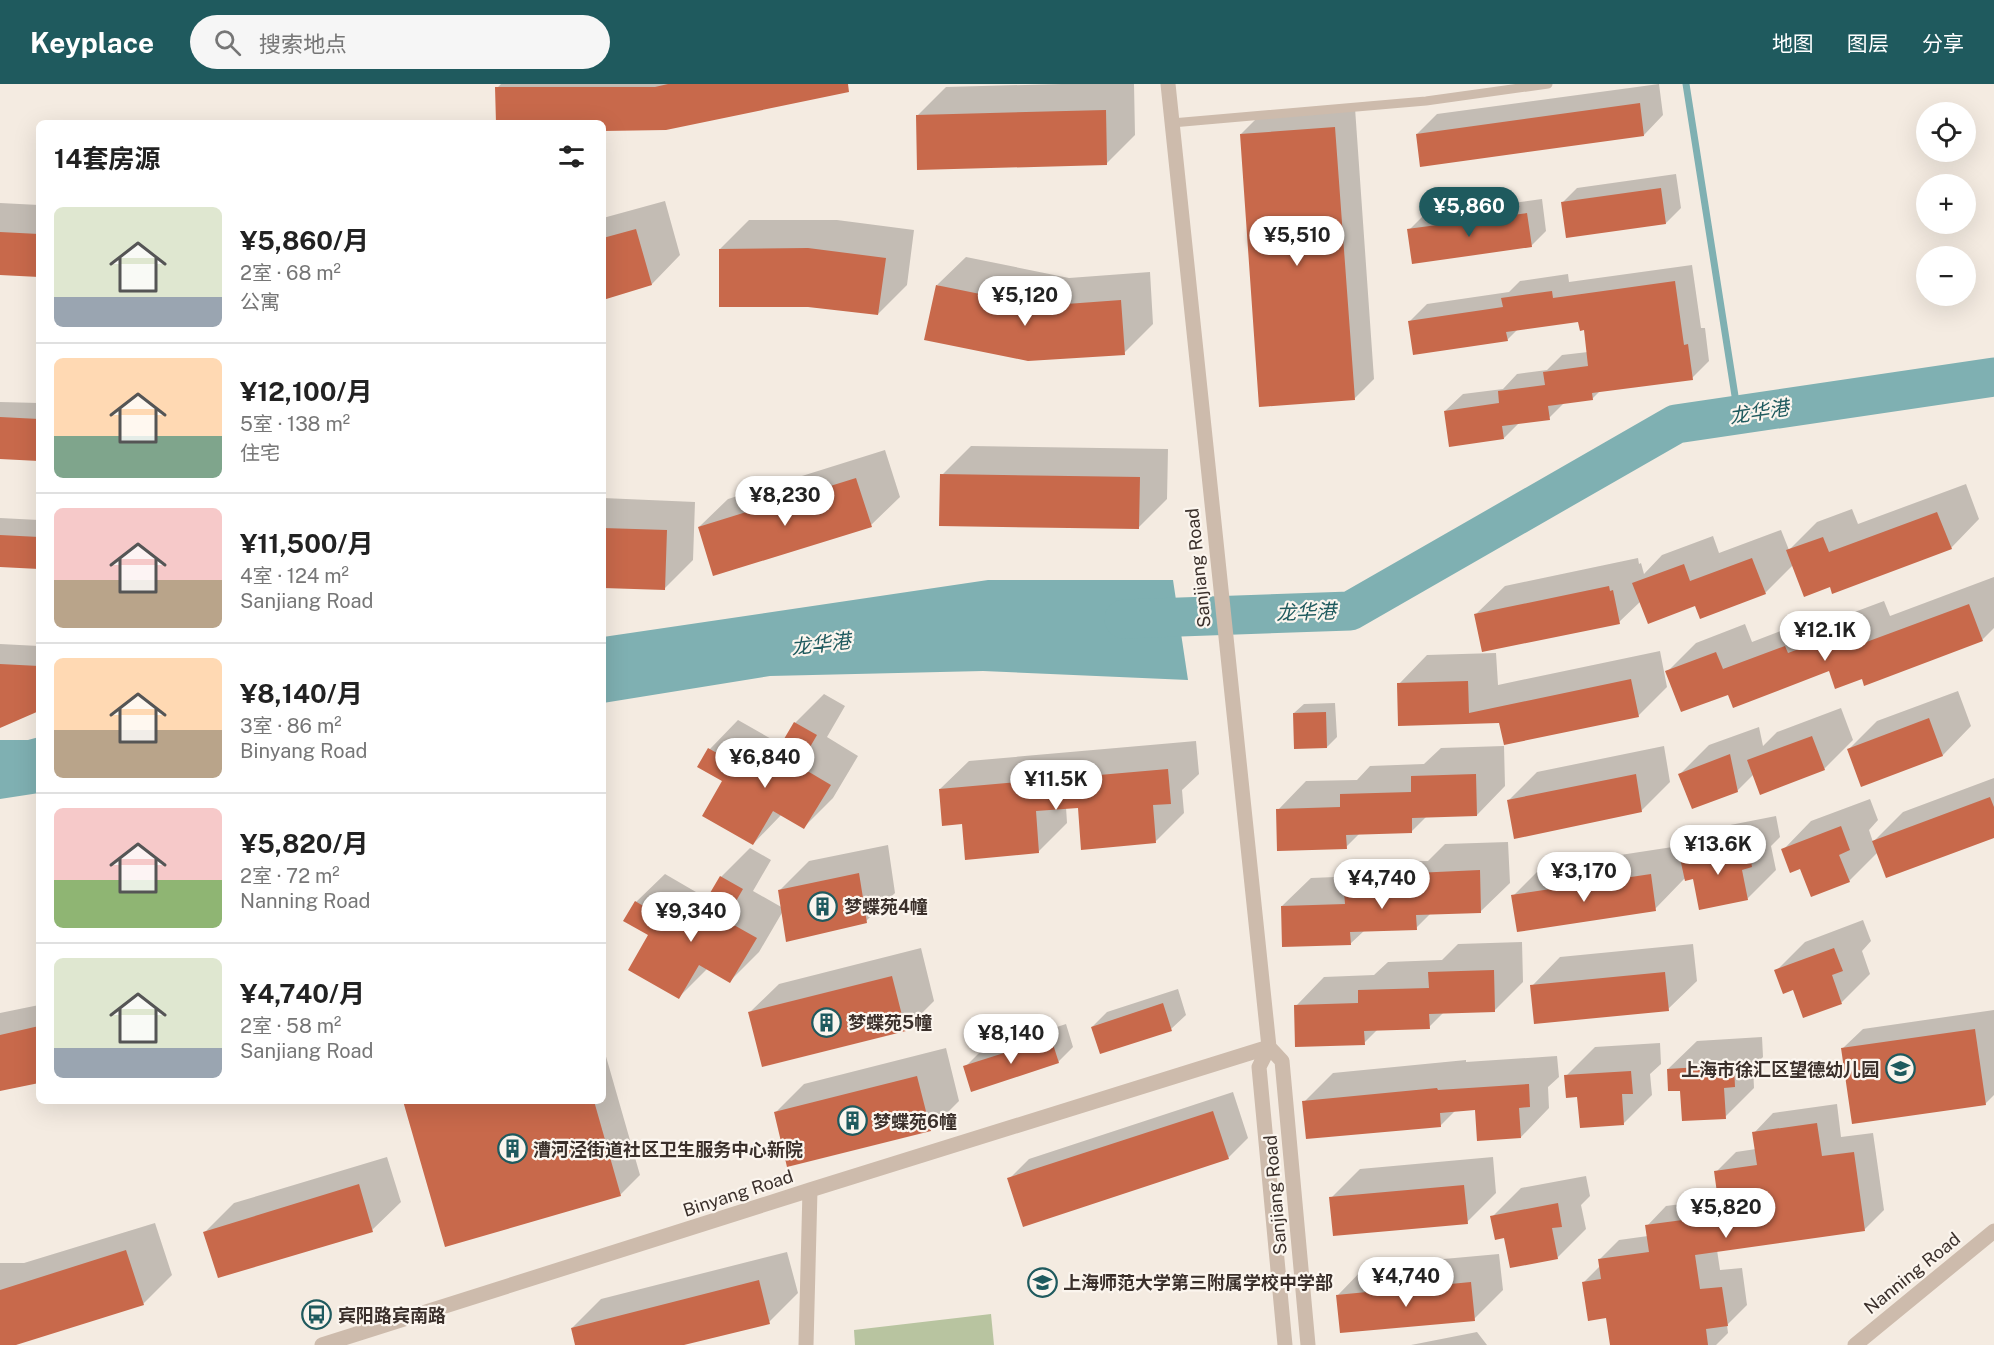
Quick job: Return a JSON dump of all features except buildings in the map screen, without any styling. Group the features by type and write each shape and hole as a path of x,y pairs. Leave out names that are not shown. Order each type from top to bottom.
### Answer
{"street":[{"name":"Sanjiang Road","path":"1168,84 1269,1047 1259,1067 1285,1345"},
{"name":"Sanjiang Road","path":"1269,1047 1282,1061 1308,1345"},
{"name":"Binyang Road","path":"322,1345 1269,1047"},
{"path":"806,1345 810,1190"},
{"name":"Nanning Road","path":"1855,1345 1994,1231"}],"lane":[{"path":"1172,123 1426,101 1548,84"}],"green space":[{"path":"991,1314 994,1345 855,1345 854,1330"}],"water":[{"path":"988,580 1173,580 1188,680 983,671 770,676 606,703 606,637"},
{"path":"36,738 36,793 0,799 0,740"}],"waterway":[{"path":"1686,84 1738,415"},
{"name":"龙华港","path":"1124,619 1350,611 1676,424 1994,377"}],"place":[{"name":"梦蝶苑4幢","path":"823,906"},
{"name":"梦蝶苑5幢","path":"827,1022"},
{"name":"上海市徐汇区望德幼儿园","path":"1900,1069"},
{"name":"梦蝶苑6幢","path":"852,1121"},
{"name":"漕河泾街道社区卫生服务中心新院","path":"512,1149"},
{"name":"上海师范大学第三附属学校中学部","path":"1042,1282"},
{"name":"宾阳路宾南路","path":"317,1315"}]}
